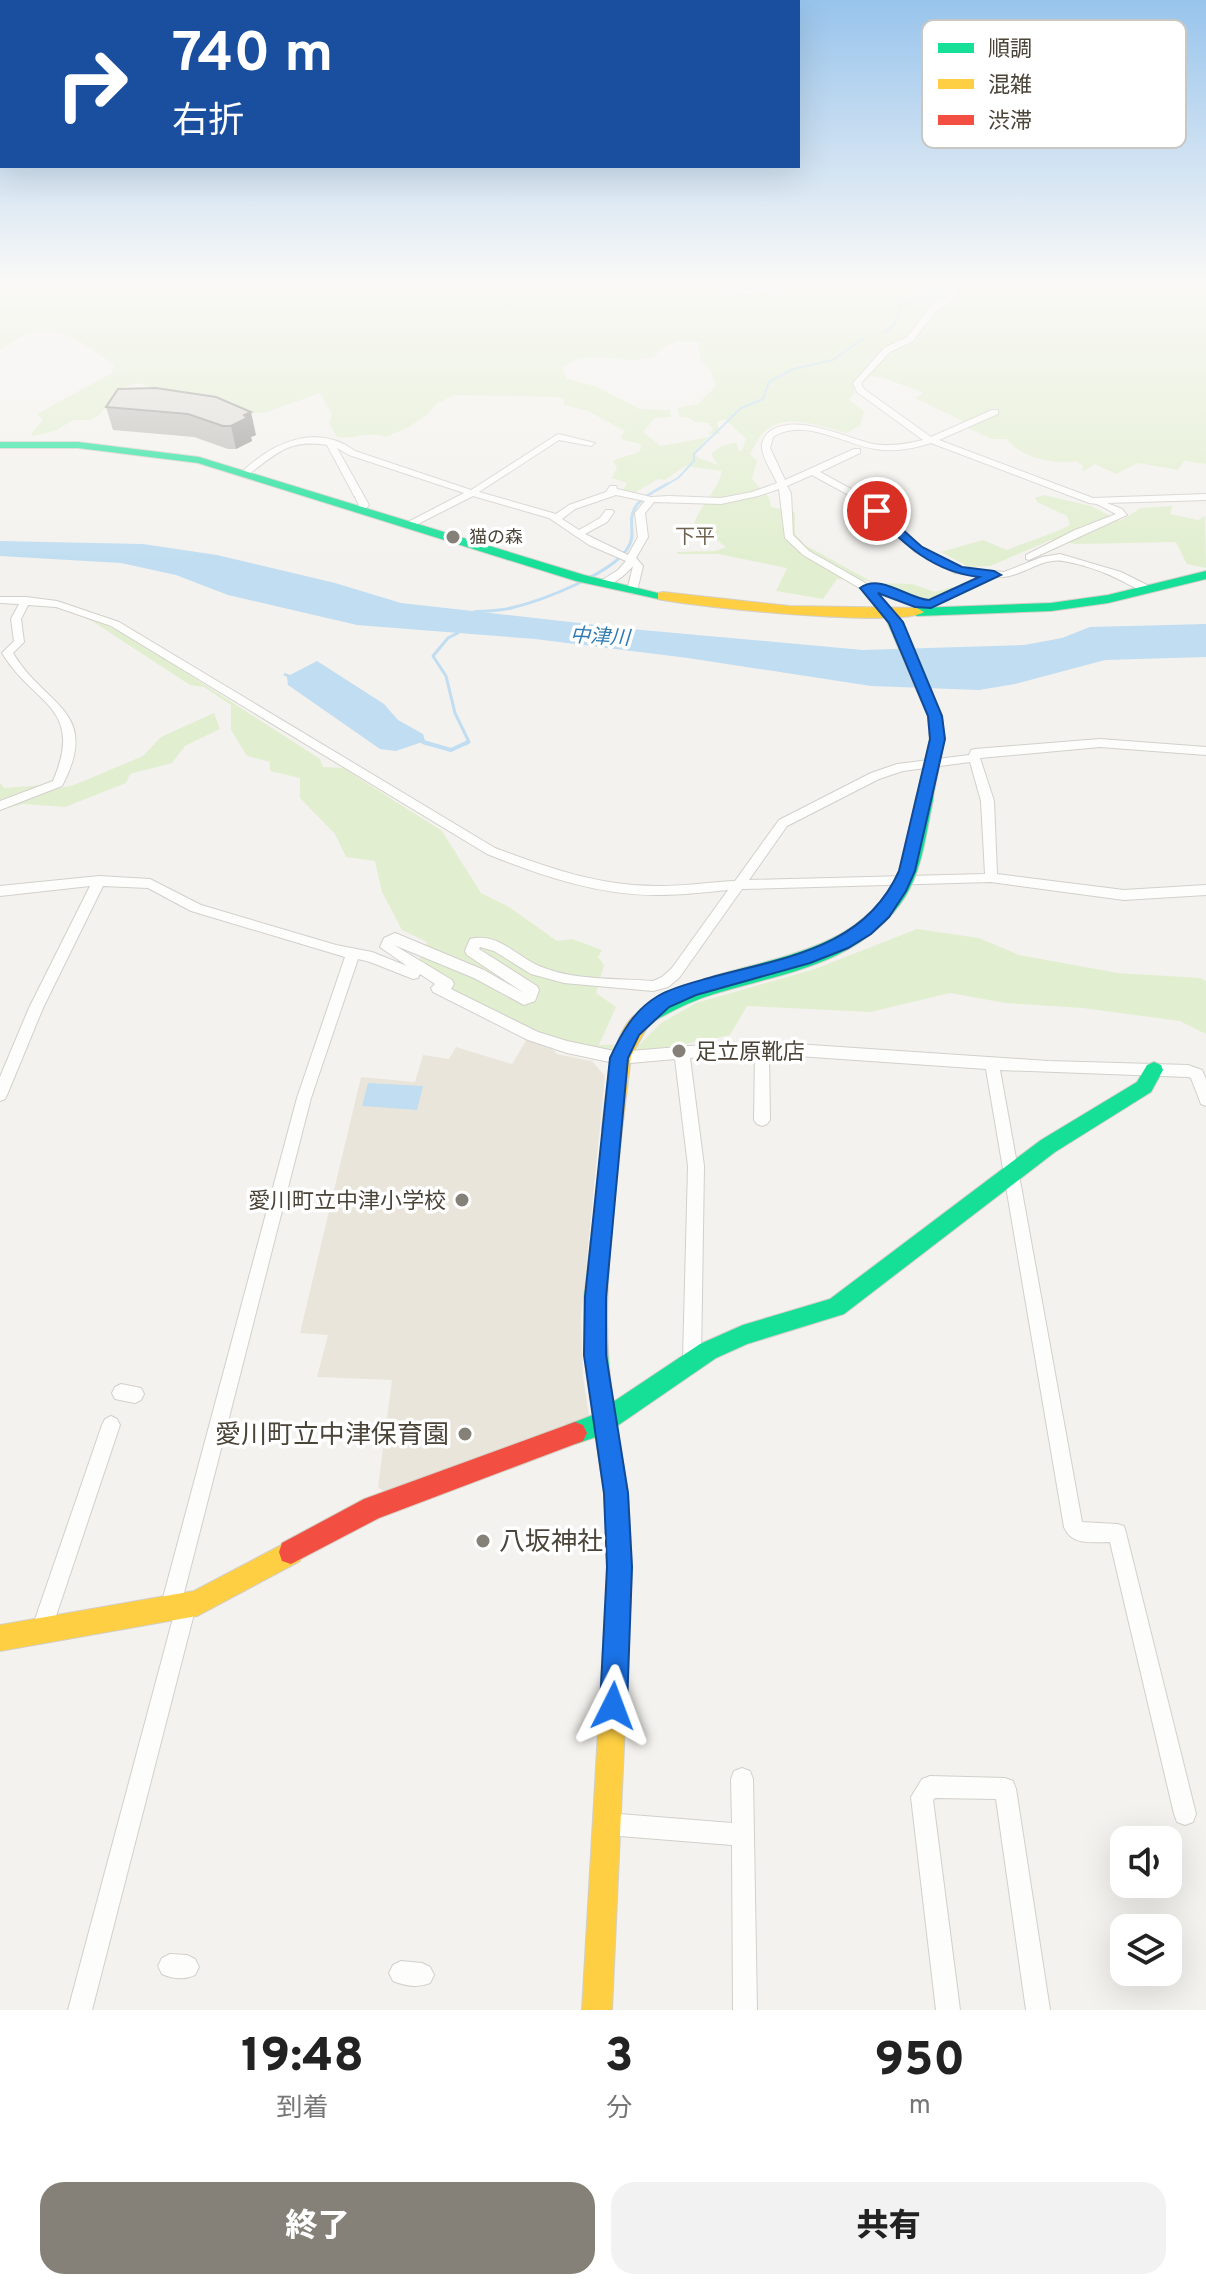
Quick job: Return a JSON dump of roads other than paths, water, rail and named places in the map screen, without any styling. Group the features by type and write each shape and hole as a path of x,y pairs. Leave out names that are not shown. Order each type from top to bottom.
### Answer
{"street":[{"path":"864,375 857,383 860,390 928,439 1119,511 1122,515 1069,536 931,604 920,604 887,590 867,588"},
{"path":"597,2010 620,1567 616,1493 595,1355 595,1297 619,1058 632,1031 663,1002 691,990 804,959 865,930 883,913 907,871 937,739 935,716 894,618 867,588 806,553 788,536 783,482 766,448 769,436 781,428 795,426 887,448 913,446 995,412"},
{"path":"409,525 472,493 558,437 591,443"},
{"path":"245,473 294,438 330,443 472,493 557,518 579,534 638,566 632,591"},
{"path":"330,443 364,505 360,510"},
{"path":"0,445 50,444 157,453 245,473 603,584 771,612 894,618 1051,607 1108,599 1206,575"},
{"path":"557,518 572,507 610,494 720,501 783,482 857,451"},
{"path":"812,471 859,497 895,525 917,549 959,571 1005,575 1045,559 1060,557 1117,574 1147,589"},
{"path":"610,494 617,483"},
{"path":"1092,501 1206,497"},
{"path":"603,584 622,572 643,539 645,527 640,513 645,498"},
{"path":"579,534 604,520 609,512"},
{"path":"0,600 26,600 73,608 123,628 491,851 523,865 580,882 659,891 736,885 991,878 1124,895 1206,890"},
{"path":"0,806 58,783 69,743 70,727 65,716 3,653 19,642 16,619 26,600"},
{"path":"991,878 987,796 975,753 1100,743 1206,751"},
{"path":"443,990 447,984 395,954 387,947 389,941 395,938 479,974 524,1000 530,997 532,990 472,951 475,942 486,943 535,970 548,973 653,986 670,980 733,895 736,885 783,823 795,814 875,776 907,765 974,758"},
{"path":"0,891 99,881 150,884 196,908 382,960 533,1036 619,1058 762,1048 992,1063 1202,1072 1206,1100"},
{"path":"0,1095 36,1008 99,881"},
{"path":"80,2010 300,1111 353,954"},
{"path":"762,1048 765,1113"},
{"path":"682,1055 696,1166 692,1360"},
{"path":"992,1063 1073,1527 1078,1532 1117,1533 1185,1814"},
{"path":"0,1638 42,1628 197,1603 373,1508 600,1424 692,1360 743,1335 836,1307 1010,1175 1096,1114 1144,1087 1154,1070"},
{"path":"42,1628 111,1425"},
{"path":"742,1779 745,2010"},
{"path":"948,2010 922,1797 930,1787 1005,1789 1038,2010"},
{"path":"607,1824 741,1835"}],"water":[{"name":"中津川","path":"0,541 143,544 217,555 335,583 401,603 642,630 863,650 1024,645 1062,638 1090,627 1206,624 1206,657 1105,660 1015,684 979,690 871,686 535,639 357,625 228,595 176,575 121,563 0,556"},
{"path":"317,661 384,704 398,720 423,734 425,741 396,751 380,749 288,685 287,677 283,675 285,673 290,675"},
{"path":"368,1083 423,1086 417,1110 362,1106"}],"waterway":[{"path":"664,486 678,478 694,461 694,454 741,408 763,399 769,382 782,375"},
{"path":"474,612 506,609 540,599 609,566 629,546 632,516 637,505 667,484"},
{"path":"458,633 448,638 433,656 446,676 455,713 469,742 466,744"},
{"path":"422,742 428,744"},
{"path":"423,742 451,750 468,742"}],"place":[{"name":"猫の森","path":"453,537"},
{"name":"足立原靴店","path":"679,1051"},
{"name":"愛川町立中津小学校","path":"462,1200"},
{"name":"愛川町立中津保育園","path":"465,1434"},
{"name":"八坂神社","path":"483,1541"}],"district":[{"name":"下平","path":"695,536"}]}
